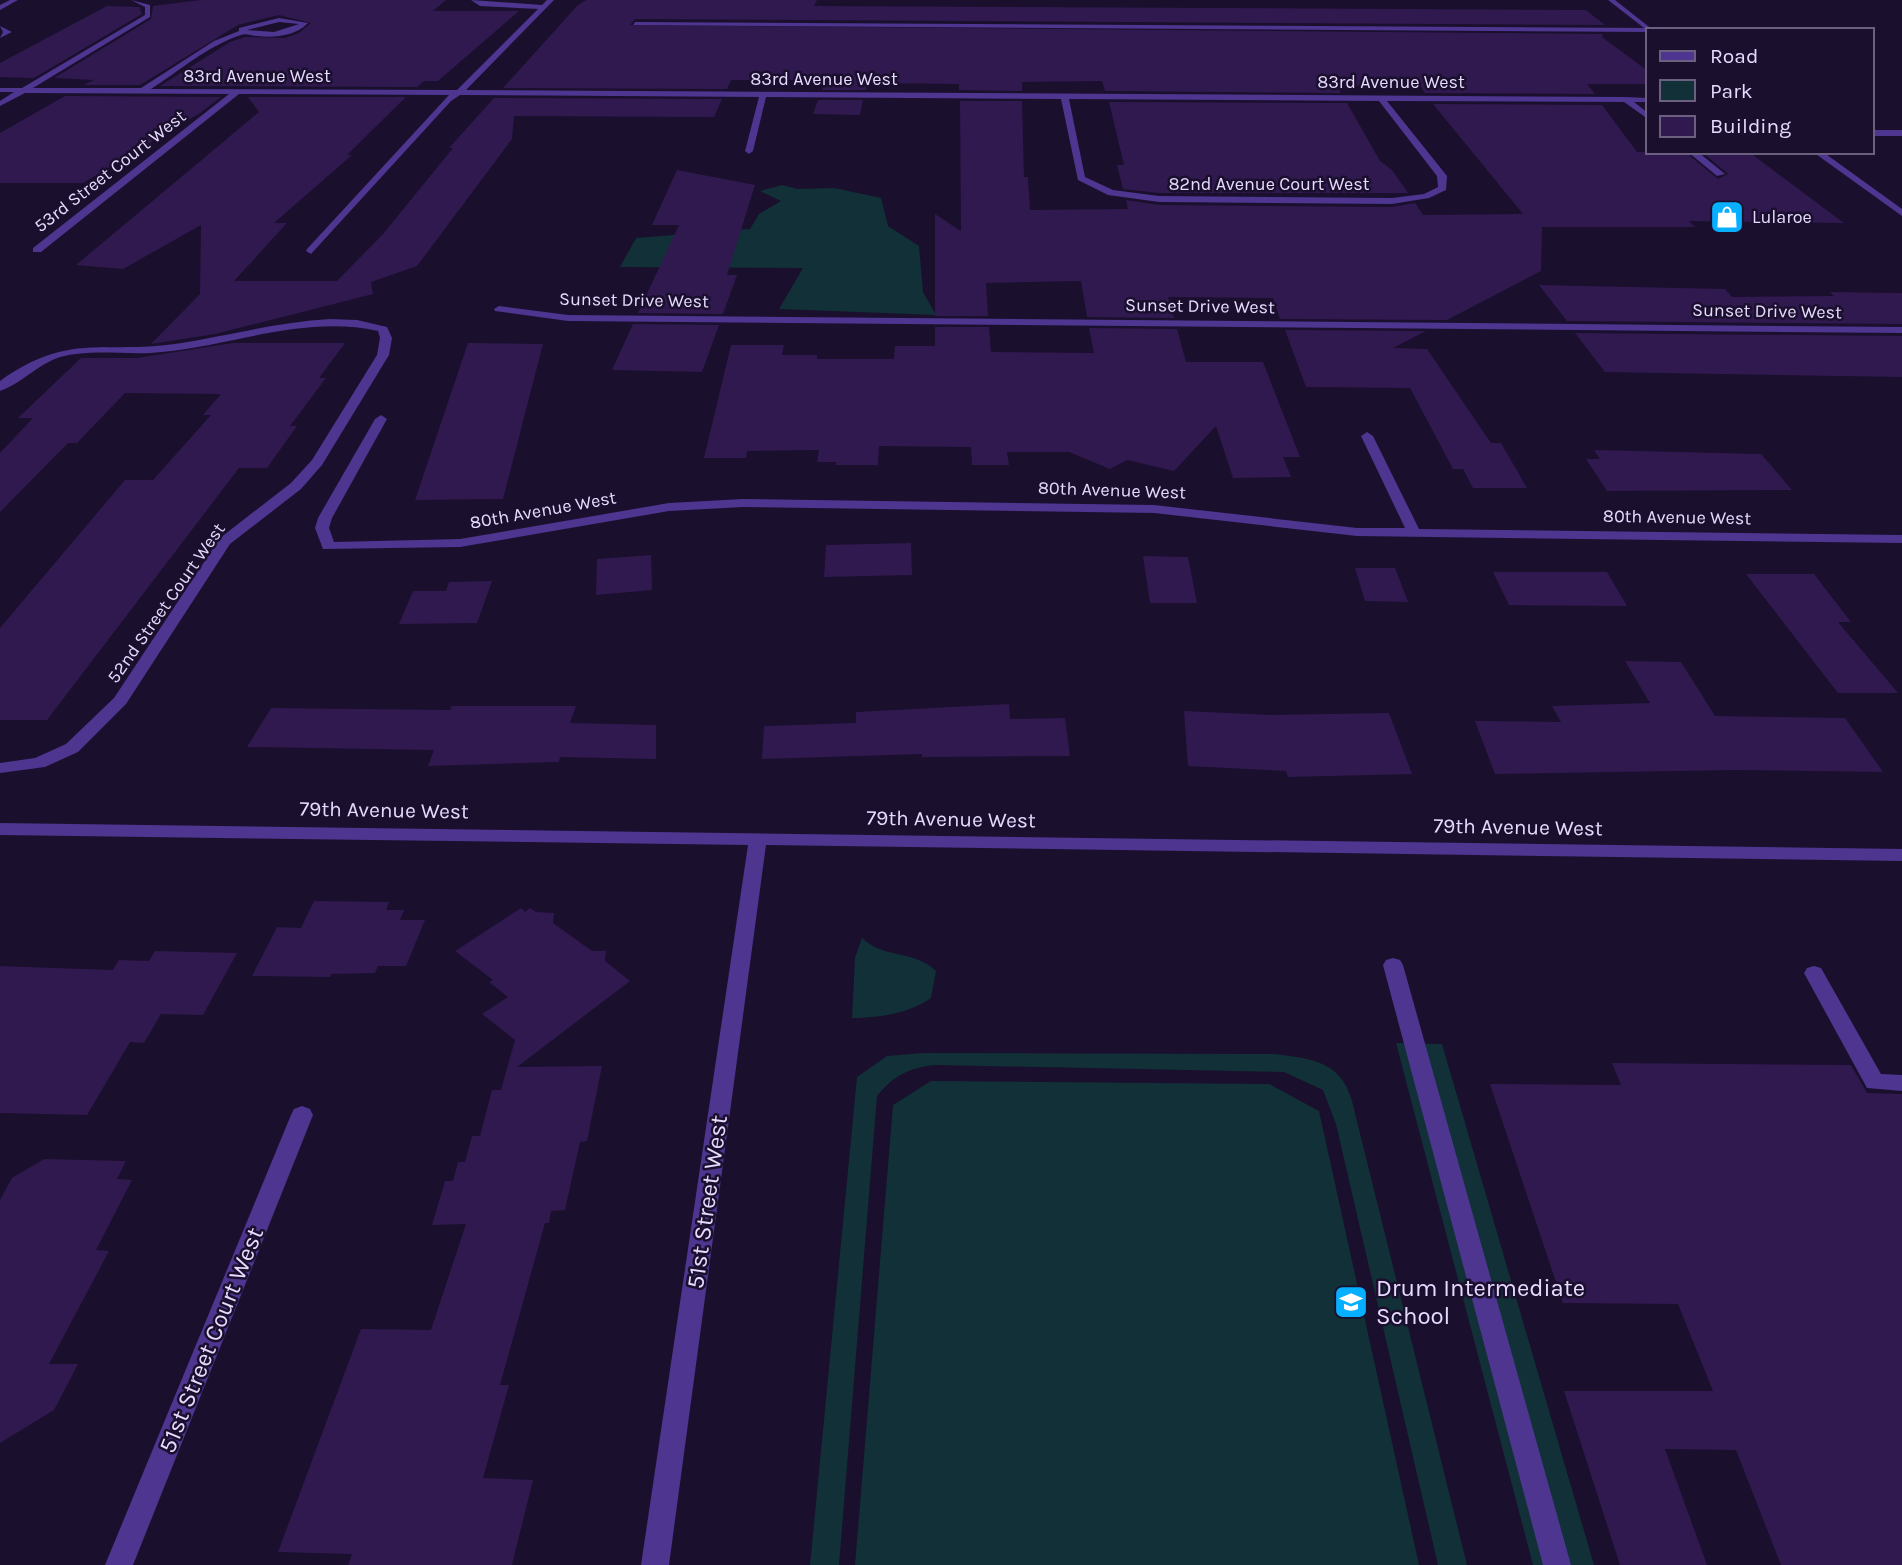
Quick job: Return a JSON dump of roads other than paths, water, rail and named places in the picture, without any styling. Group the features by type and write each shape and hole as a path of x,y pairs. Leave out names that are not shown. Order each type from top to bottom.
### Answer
{"street":[{"path":"0,8 15,0"},
{"path":"0,104 148,16 146,5 136,0"},
{"path":"474,0 480,4 541,7"},
{"path":"312,251 448,100 460,93 541,7 551,0"},
{"path":"1611,0 1646,28"},
{"name":"53rd Street Court West","path":"142,91 217,43 242,32 254,34 285,31 302,28 305,23 289,19 261,22 244,26 242,32"},
{"path":"635,24 1646,30"},
{"path":"0,28 8,32 0,36"},
{"name":"83rd Avenue West","path":"0,90 1646,100"},
{"name":"53rd Street Court West","path":"37,250 236,92"},
{"path":"749,151 763,95"},
{"name":"82nd Avenue Court West","path":"1064,96 1081,177 1111,193 1172,199 1392,201 1426,196 1443,188 1445,182 1381,98"},
{"path":"1625,99 1646,115"},
{"path":"1874,133 1902,133"},
{"path":"1695,154 1720,174"},
{"path":"1820,154 1900,210"},
{"name":"Sunset Drive West","path":"499,309 568,318 1902,330"},
{"name":"52nd Street Court West","path":"0,387 42,361 73,352 183,346 260,329 316,324 371,325 383,328 386,338 383,355 317,462 296,486 226,541 120,701 72,748 39,763 0,768"},
{"name":"80th Avenue West","path":"381,419 325,518 322,528 328,546 460,543 669,508 743,503 1154,509 1308,528 1414,533 1902,539"},
{"path":"1367,436 1414,533"},
{"name":"79th Avenue West","path":"0,829 1902,855"},
{"name":"51st Street West","path":"655,1565 758,839"},
{"path":"1393,965 1558,1565"},
{"path":"1814,973 1875,1083 1902,1083"},
{"name":"51st Street Court West","path":"119,1565 302,1115"}],"place":[{"name":"Lularoe","path":"1727,217"},
{"name":"Drum Intermediate School","path":"1351,1302"}]}
